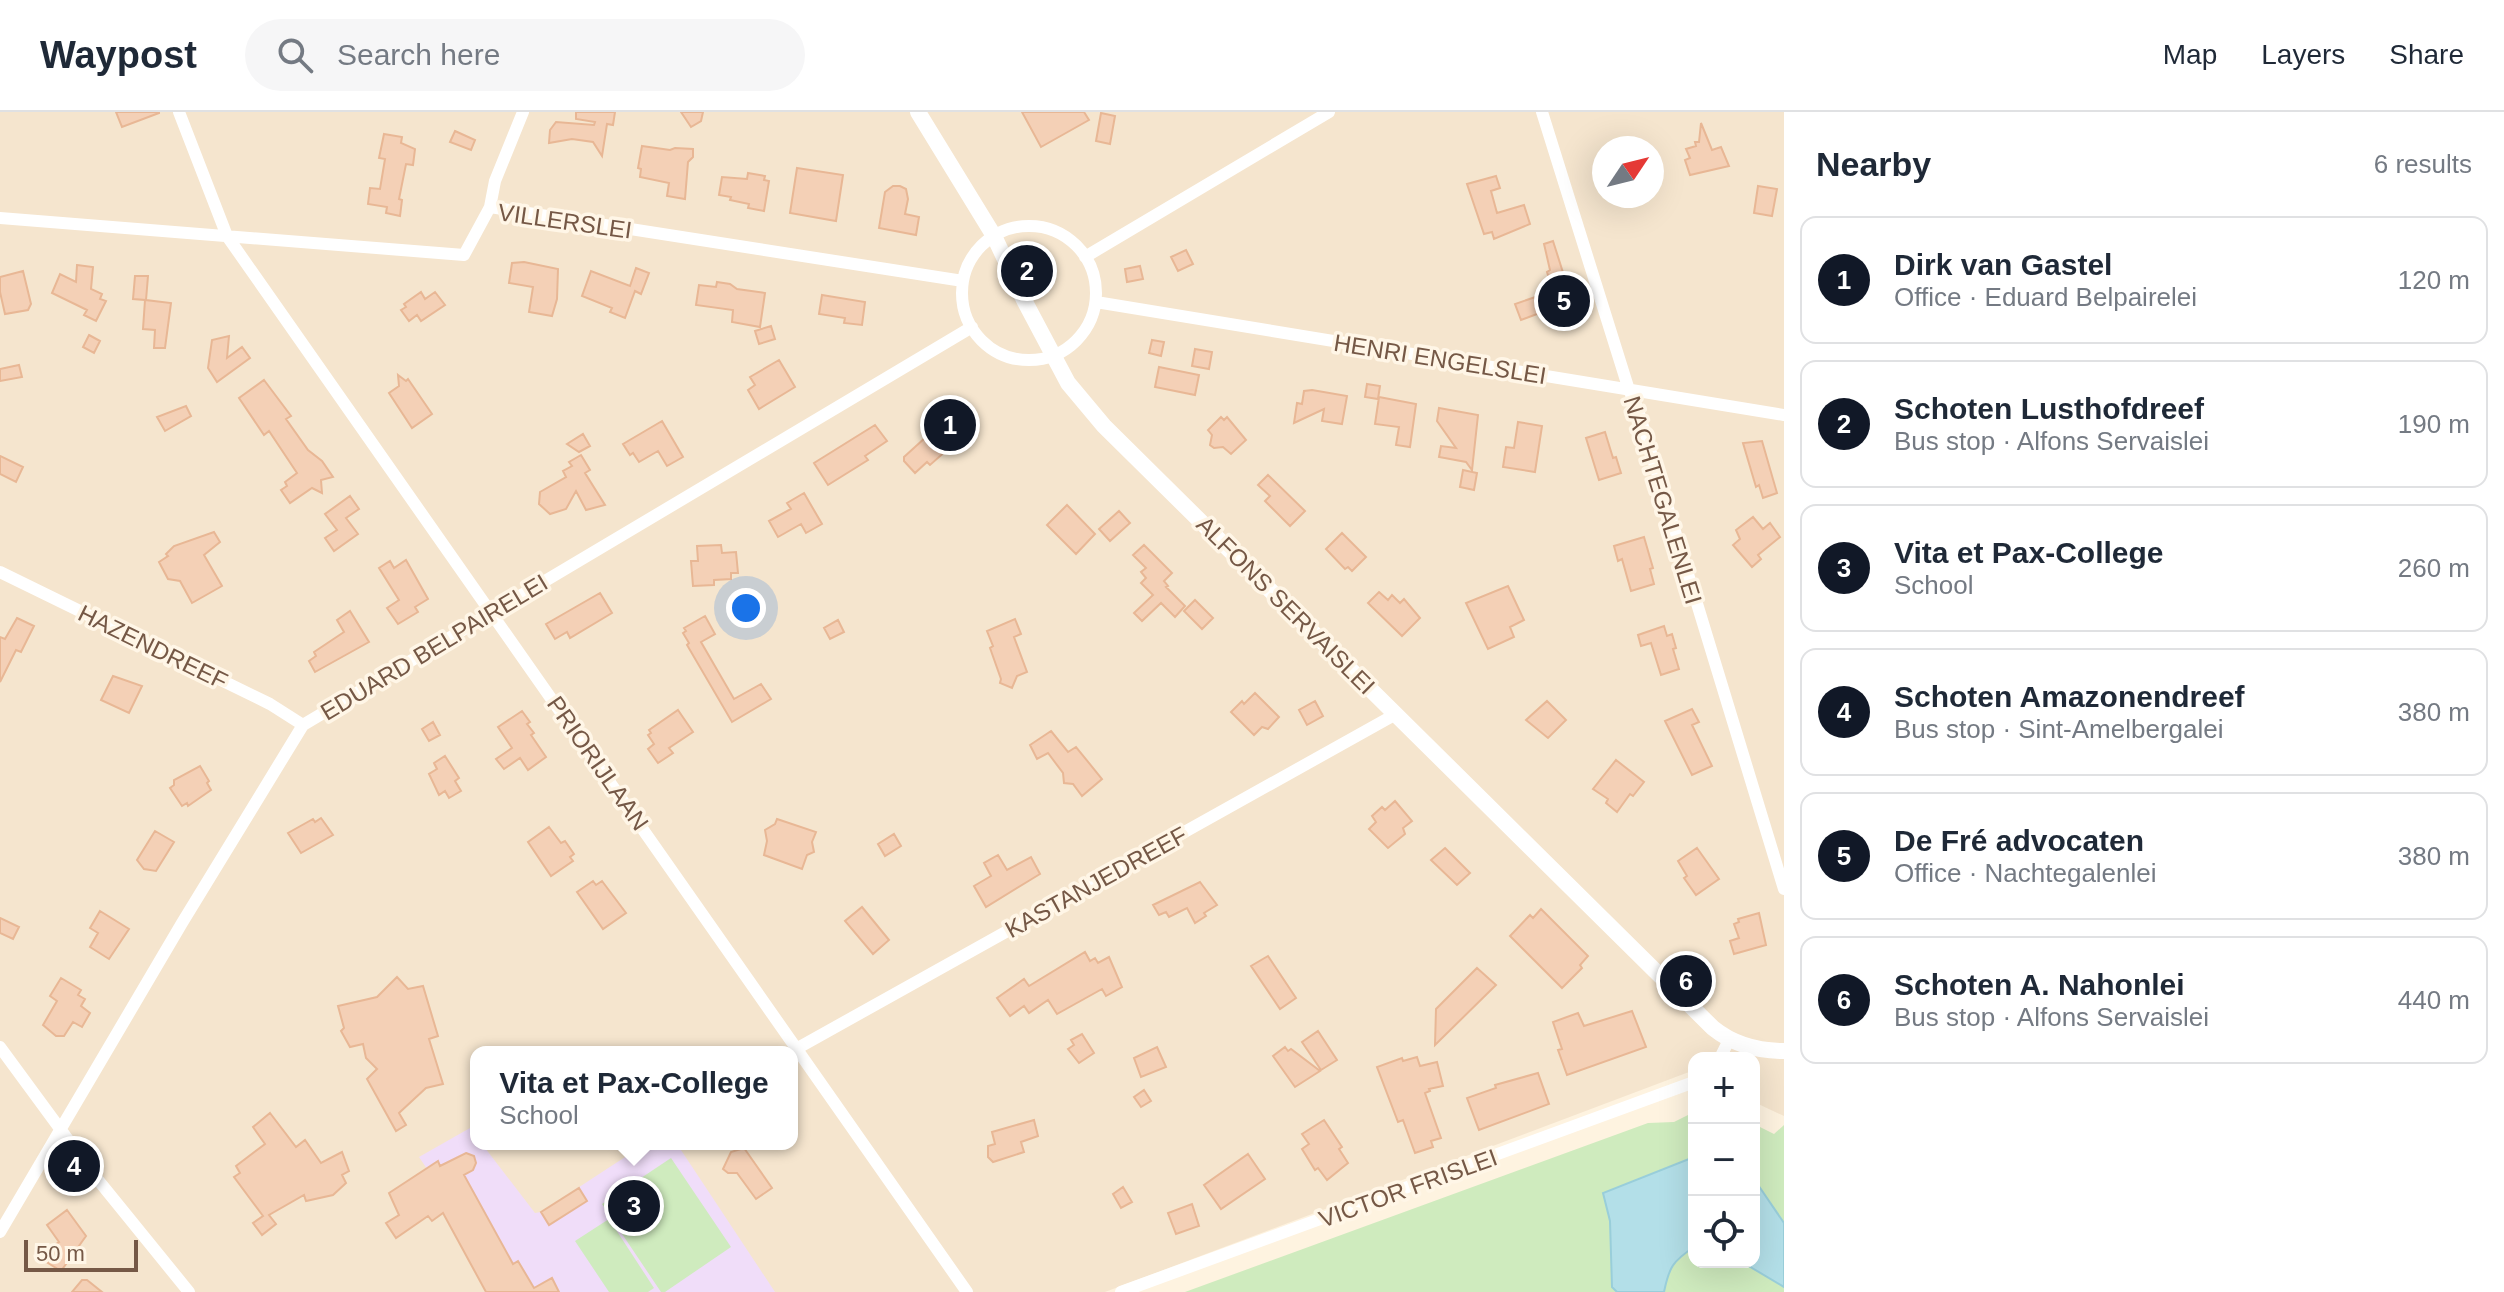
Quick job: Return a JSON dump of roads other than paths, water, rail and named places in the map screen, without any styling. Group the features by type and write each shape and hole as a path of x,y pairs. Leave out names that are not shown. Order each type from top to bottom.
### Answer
{"street":[{"name":"PRIORIJLAAN","path":"179,112 227,236 794,1046"},
{"path":"490,207 495,181 523,112"},
{"name":"ALFONS SERVAISLEI","path":"918,112 994,236 1068,383 1104,426 1713,1028 1729,1040"},
{"path":"1085,257 1329,112"},
{"name":"NACHTEGALENLEI","path":"1542,112 1629,390 1638,410 1784,889"},
{"name":"VILLERSLEI","path":"0,218 464,255 490,207 963,281"},
{"path":"1027,226 1060,233 1085,257 1095,279 1096,302 1085,330 1076,341 1054,355 1037,359 1007,356 981,340 963,304 963,281 980,247 994,236 1027,226"},
{"name":"HENRI ENGELSLEI","path":"1096,302 1784,415"},
{"name":"EDUARD BELPAIRELEI","path":"0,1232 303,725 972,327"},
{"name":"HAZENDREEF","path":"0,572 270,704 303,725"},
{"name":"KASTANJEDREEF","path":"798,1048 1396,714"},
{"path":"1723,1052 1729,1040 1761,1050 1784,1051"},
{"path":"0,1047 60,1130 189,1292"},
{"name":"PRIORIJLAAN","path":"798,1052 967,1292"},
{"name":"VICTOR FRISLEI","path":"1121,1292 1688,1084"}],"water":[{"path":"1688,1159 1688,1251 1673,1265 1664,1292 1617,1292 1612,1287 1610,1221 1603,1193"},
{"path":"1760,1188 1784,1223 1784,1287 1752,1268 1760,1268"}],"place":[{"name":"Schoten Lusthofdreef","path":"1027,271"},
{"name":"De Fré advocaten","path":"1564,301"},
{"name":"Dirk van Gastel","path":"950,425"},
{"name":"Schoten A. Nahonlei","path":"1686,981"},
{"name":"Schoten Amazonendreef","path":"74,1166"},
{"name":"Vita et Pax-College","path":"634,1206"}]}
